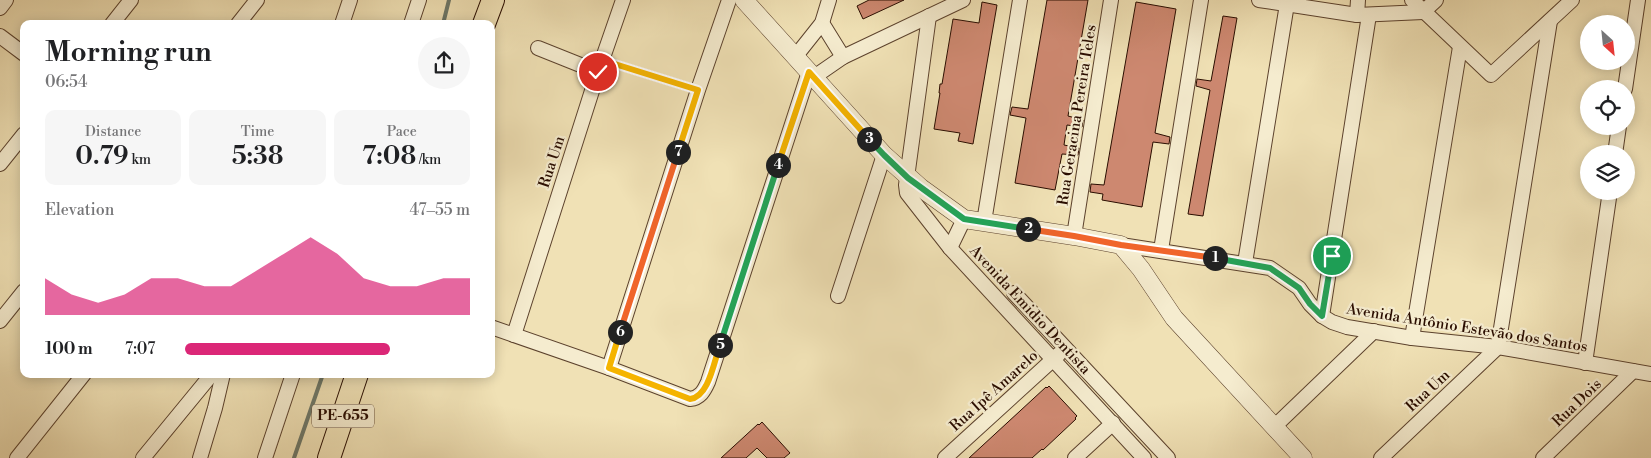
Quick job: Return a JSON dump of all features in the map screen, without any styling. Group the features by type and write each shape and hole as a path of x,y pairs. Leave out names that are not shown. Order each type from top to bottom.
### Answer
{"main road":[{"path":"486,20 493,0"},
{"name":"PE-655","path":"329,458 356,378"}],"street":[{"path":"0,8 6,0"},
{"path":"115,20 131,0"},
{"path":"241,20 257,0"},
{"path":"343,20 350,0"},
{"path":"411,20 418,0"},
{"name":"Rua Um","path":"514,335 623,0"},
{"path":"609,368 698,90 729,0"},
{"path":"744,0 884,155 908,178 964,219 1121,245 1141,269 1174,318 1303,458"},
{"path":"795,57 822,23 829,0"},
{"path":"495,328 609,368 690,399 695,398 704,391 811,74 963,0"},
{"path":"984,222 1020,0"},
{"name":"Rua Geracina Pereira Teles","path":"1074,236 1111,0"},
{"path":"1161,250 1201,0"},
{"path":"1260,0 1363,15 1424,12 1436,0"},
{"path":"1322,316 1363,15 1358,0"},
{"path":"1412,0 1491,75 1572,0"},
{"path":"1626,80 1638,0"},
{"path":"1245,263 1287,4"},
{"name":"Avenida Emidio Dentista","path":"929,16 906,188 910,198 950,248 1144,458"},
{"path":"1498,347 1550,21"},
{"path":"822,23 843,57"},
{"path":"0,36 20,51"},
{"path":"1412,338 1460,47"},
{"path":"538,48 600,66"},
{"path":"0,164 20,139"},
{"path":"838,296 884,155"},
{"path":"1585,363 1609,200"},
{"path":"950,248 964,219"},
{"name":"Avenida Antônio Estevão dos Santos","path":"1121,245 1270,268 1299,288 1310,304 1322,316 1332,322 1347,326 1412,338 1498,347 1651,374"},
{"name":"Avenida Emidio Dentista","path":"1014,294 1168,458"},
{"path":"0,321 20,296"},
{"path":"1275,426 1374,331"},
{"name":"Rua Um","path":"1381,458 1498,347"},
{"name":"Rua Ipê Amarelo","path":"945,458 1065,348"},
{"name":"Rua Dois","path":"1543,458 1633,371"},
{"path":"17,458 81,378"},
{"path":"143,458 209,378"},
{"path":"200,458 222,378"},
{"path":"266,458 292,378"},
{"path":"1075,458 1113,424"}],"lane":[{"path":"600,66 698,90"}],"building":[{"path":"869,0 904,0 863,19 857,6"},
{"path":"1047,0 1088,0 1068,116 1083,120 1082,127 1067,125 1064,145 1079,148 1078,155 1062,154 1055,190 1015,183 1026,118 1010,115 1012,107 1028,109"},
{"path":"982,2 997,5 973,144 958,141 960,133 934,129 940,84 942,84 953,19 979,23"},
{"path":"1136,2 1176,9 1155,133 1170,137 1169,144 1153,142 1142,207 1102,200 1103,194 1090,192 1091,184 1104,185"},
{"path":"1223,16 1237,18 1203,216 1188,214 1210,90 1196,86 1197,79 1211,81"},
{"path":"1049,386 1077,416 1043,450 1032,458 969,458 1046,387"},
{"path":"762,422 790,453 784,458 767,458 757,448 746,458 721,458 758,424"}],"waterway":[{"path":"444,20 449,0"},
{"path":"294,458 322,378"}],"route":[{"path":"598,72 602,60 698,90 609,368 690,399 699,396 704,391 708,382 809,72 884,155 908,178 964,219 1270,268 1299,288 1310,304 1322,316 1332,256"}]}
